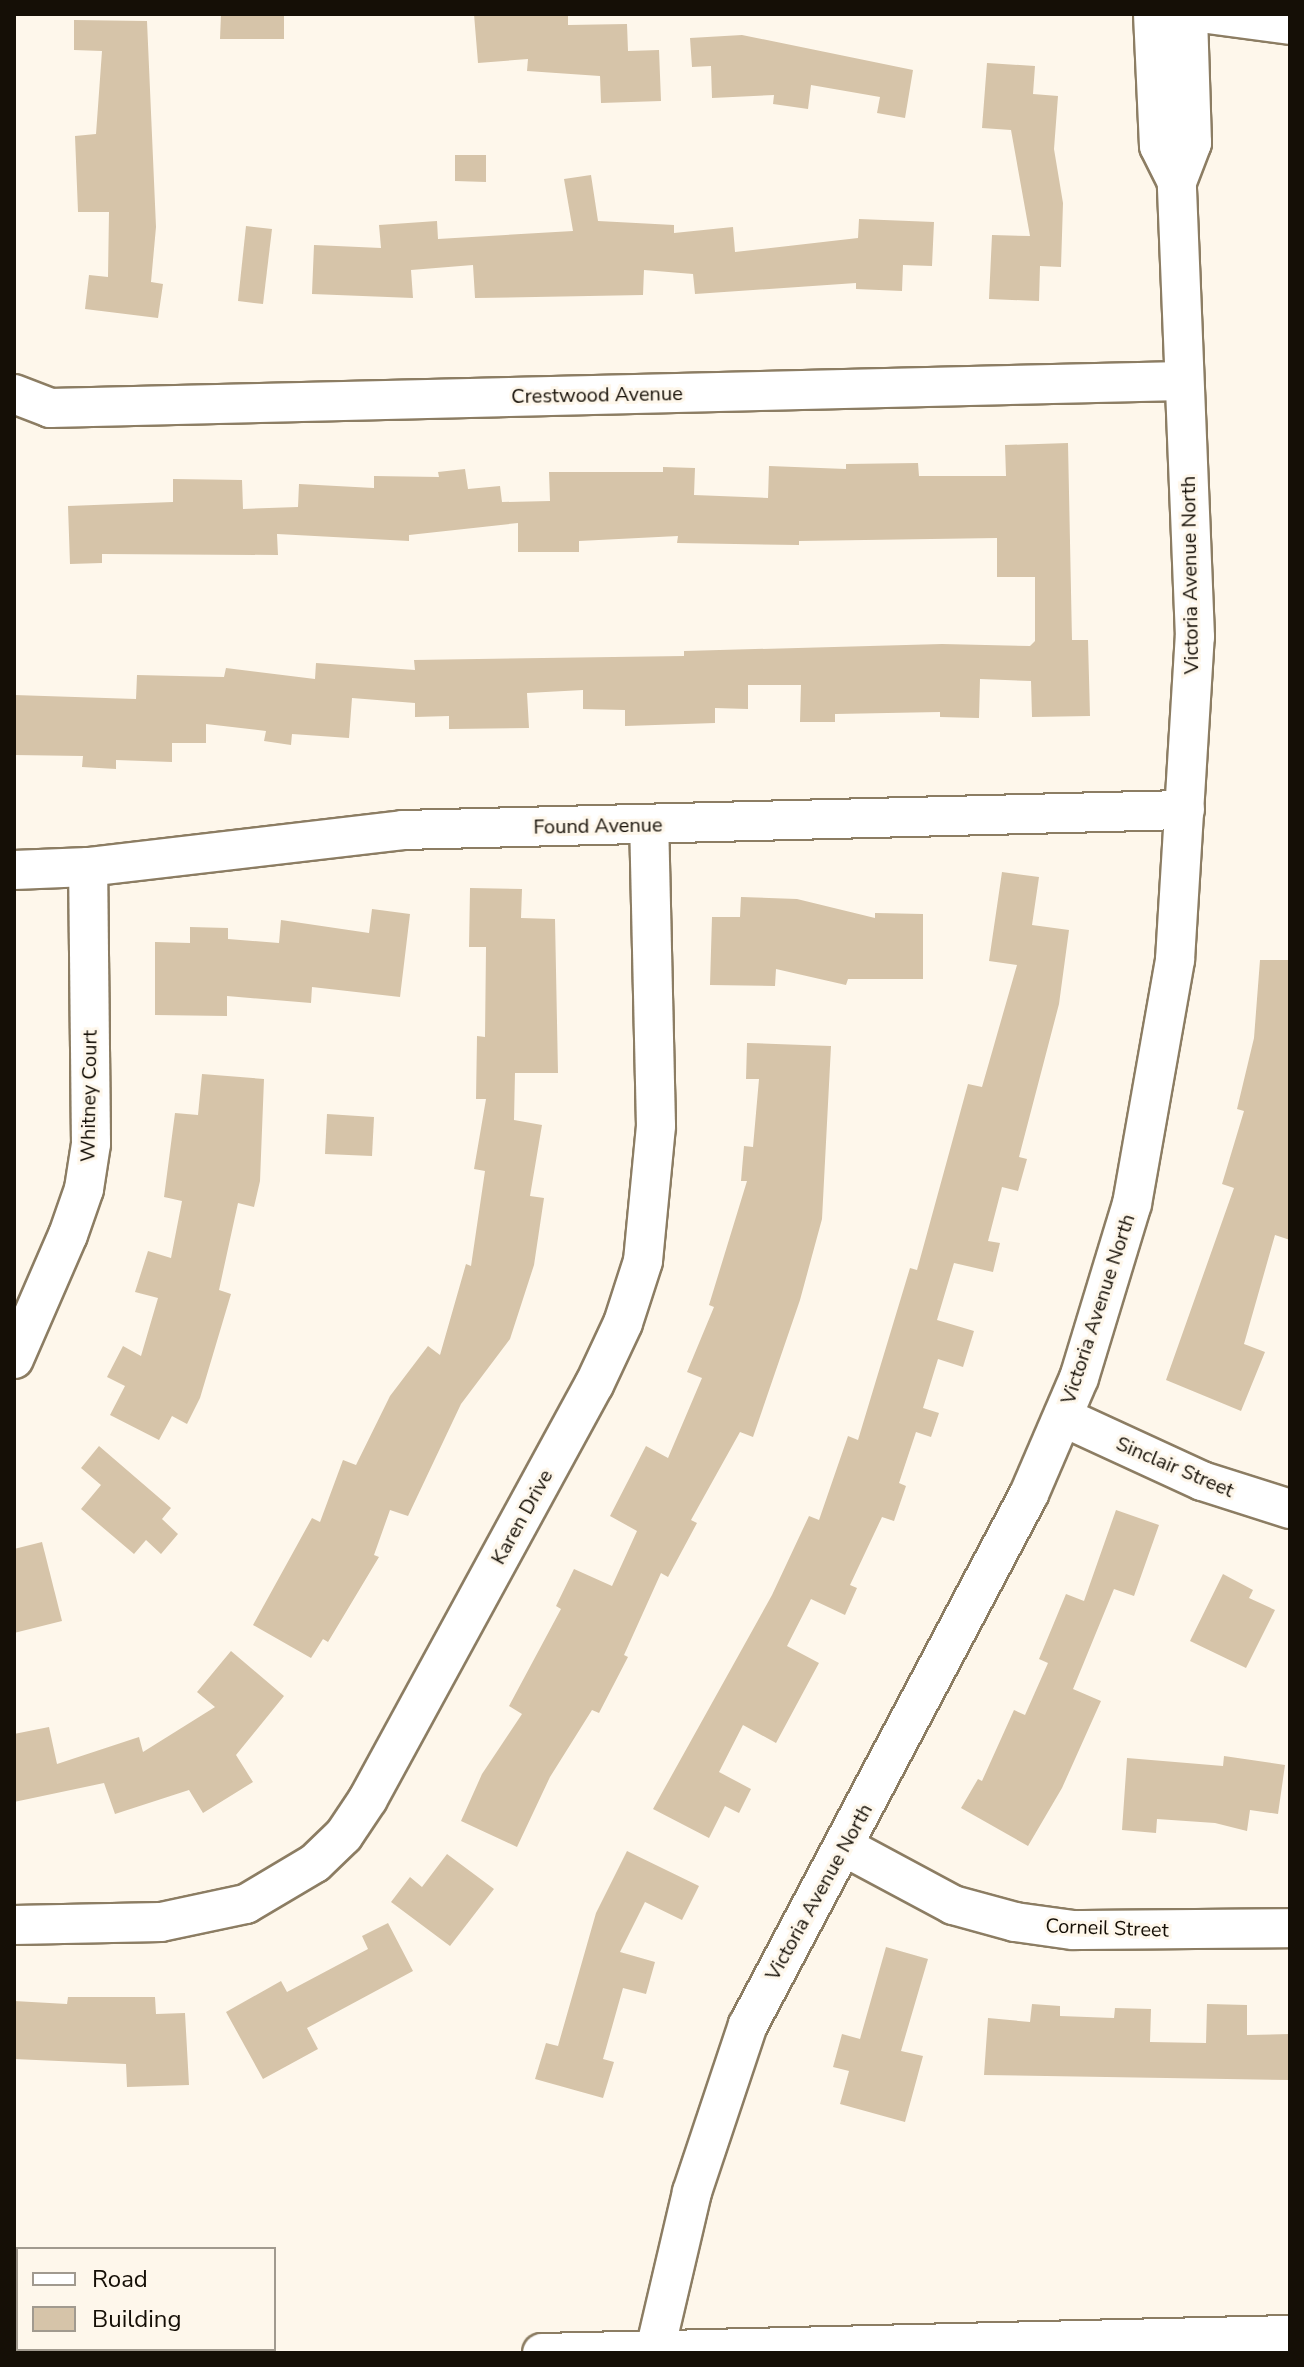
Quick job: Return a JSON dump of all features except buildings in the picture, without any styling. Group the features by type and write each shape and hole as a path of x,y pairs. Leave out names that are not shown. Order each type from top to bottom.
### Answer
{"street":[{"name":"Victoria Avenue North","path":"1153,14 1159,146 1177,182"},
{"name":"Victoria Avenue North","path":"655,2350 692,2192 729,2076 771,1978 845,1847 988,1579 1063,1417 1132,1204 1158,1075 1175,960 1195,637 1177,182 1192,143 1188,14"},
{"path":"1208,14 1290,25"},
{"name":"Crestwood Avenue","path":"14,394 50,408 1183,381"},
{"name":"Found Avenue","path":"14,870 88,867 388,831 1185,810"},
{"name":"Karen Drive","path":"14,1925 161,1922 246,1904 315,1863 344,1835 368,1799 594,1385 623,1323 643,1261 656,1126 649,826"},
{"name":"Whitney Court","path":"14,1359 68,1235 84,1189 91,1144 88,867"},
{"name":"Sinclair Street","path":"1063,1417 1202,1481 1290,1509"},
{"name":"Corneil Street","path":"845,1847 953,1905 1015,1922 1073,1930 1290,1928"},
{"path":"542,2353 1290,2335"}]}
